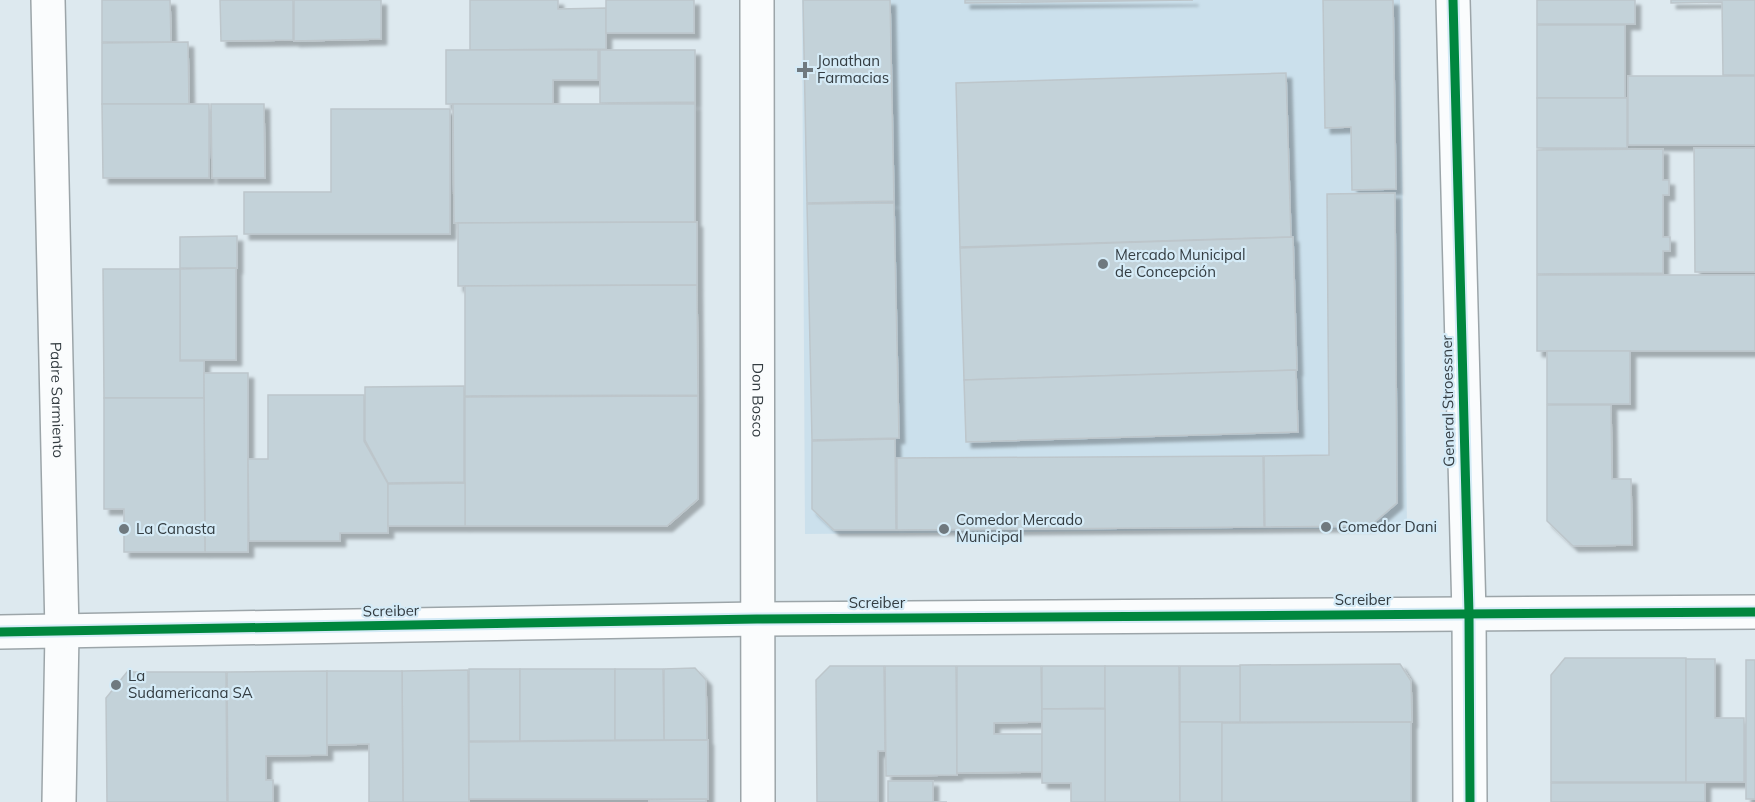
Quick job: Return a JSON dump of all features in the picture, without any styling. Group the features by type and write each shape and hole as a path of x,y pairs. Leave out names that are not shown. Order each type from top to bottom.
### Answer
{"street":[{"name":"Padre Sarmiento","path":"48,0 62,632 59,802"},
{"name":"Don Bosco","path":"758,0 758,802"},
{"name":"General Stroessner","path":"1453,0 1469,614 1470,802"},
{"name":"Screiber","path":"0,632 758,619 1755,612"}],"shaded area":[{"name":"Mercado Municipal de Concepción","path":"802,0 1400,0 1407,528 805,534"}],"building":[{"path":"102,0 170,0 171,42 102,42"},
{"path":"220,0 293,0 293,40 221,41"},
{"path":"294,0 381,0 381,39 294,41"},
{"path":"470,0 558,0 558,9 606,8 606,49 470,50"},
{"path":"606,0 694,0 694,33 606,33"},
{"path":"803,0 890,0 894,201 807,203"},
{"path":"965,0 1193,0 965,3"},
{"path":"1323,0 1393,0 1396,189 1352,190 1351,127 1325,128"},
{"path":"1537,0 1635,0 1635,24 1537,24"},
{"path":"1671,0 1755,0 1755,75 1723,75 1722,2 1671,3"},
{"path":"1537,25 1625,25 1625,98 1537,98"},
{"path":"188,42 189,104 102,104 102,43"},
{"path":"446,50 598,50 598,80 553,80 553,104 446,104"},
{"path":"600,50 695,50 695,102 600,103"},
{"path":"1286,73 1291,237 960,247 956,83"},
{"path":"1628,76 1755,76 1755,145 1628,145"},
{"path":"1537,98 1627,98 1627,148 1537,148"},
{"path":"102,104 209,104 209,178 103,178"},
{"path":"211,104 264,104 265,178 212,178"},
{"path":"453,104 695,104 695,222 454,223"},
{"path":"331,109 450,109 450,234 244,234 244,192 331,192"},
{"path":"1694,148 1755,148 1755,272 1695,272"},
{"path":"1663,149 1663,180 1669,180 1669,195 1663,195 1663,237 1670,237 1670,251 1663,251 1663,273 1537,274 1537,150"},
{"path":"1395,193 1397,503 1370,526 1265,527 1264,456 1329,455 1327,194"},
{"path":"894,203 899,438 812,440 807,204"},
{"path":"697,222 697,285 458,286 458,223"},
{"path":"237,236 237,268 180,268 180,237"},
{"path":"1293,237 1297,370 964,380 960,248"},
{"path":"236,268 236,360 180,360 180,269"},
{"path":"103,269 180,269 180,361 204,361 204,398 104,398"},
{"path":"1537,275 1755,275 1755,351 1537,351"},
{"path":"697,285 698,395 465,396 465,286"},
{"path":"1547,351 1630,351 1630,404 1547,404"},
{"path":"1296,370 1298,432 966,442 964,380"},
{"path":"204,373 248,373 248,552 205,552"},
{"path":"464,386 464,482 388,483 365,440 365,387"},
{"path":"268,395 364,395 364,441 388,484 388,533 340,533 340,541 249,541 248,459 268,459"},
{"path":"698,396 698,499 667,526 465,526 465,397"},
{"path":"104,398 204,398 205,552 124,552 124,509 104,509"},
{"path":"1547,405 1611,405 1612,479 1631,479 1632,545 1573,546 1547,521"},
{"path":"895,439 896,530 834,530 812,509 812,441"},
{"path":"1263,456 1264,527 897,530 897,458"},
{"path":"465,483 465,526 388,526 388,484"},
{"path":"1565,658 1686,658 1686,782 1551,782 1551,675"},
{"path":"1686,659 1715,659 1715,718 1744,718 1744,782 1686,782"},
{"path":"1746,660 1755,660 1755,799 1746,799"},
{"path":"1400,664 1411,681 1412,722 1240,722 1240,665"},
{"path":"830,666 884,666 885,751 878,751 878,802 817,802 816,680"},
{"path":"885,666 956,666 957,775 886,776"},
{"path":"957,666 1041,666 1042,722 994,723 994,734 1042,734 1042,772 957,773"},
{"path":"1042,666 1105,666 1105,708 1042,709"},
{"path":"1105,666 1179,666 1180,802 1105,802"},
{"path":"1180,666 1240,666 1240,722 1180,722"},
{"path":"695,668 706,680 707,740 664,740 664,669"},
{"path":"469,669 520,669 520,741 469,741"},
{"path":"520,669 615,669 615,740 520,741"},
{"path":"615,669 663,669 664,740 615,740"},
{"path":"468,670 469,802 403,802 402,671"},
{"path":"327,671 327,755 266,756 266,780 273,780 273,802 228,802 227,672"},
{"path":"327,671 402,671 403,802 369,802 369,744 327,745"},
{"path":"127,672 226,672 227,802 107,802 106,698"},
{"path":"1042,709 1105,709 1105,802 1071,802 1071,783 1042,783"},
{"path":"1180,722 1222,722 1222,802 1180,802"},
{"path":"1411,722 1411,802 1222,802 1222,723"},
{"path":"708,740 708,799 469,799 469,742"},
{"path":"888,781 933,781 933,802 888,802"},
{"path":"1551,783 1705,783 1705,802 1551,802"},
{"path":"706,799 706,802 649,802 649,800"}],"cycle path":[{"path":"1453,0 1469,614 1470,802"},
{"path":"0,632 757,619 1755,612"}],"place":[{"name":"Jonathan Farmacias","path":"805,70"},
{"name":"Mercado Municipal de Concepción","path":"1103,264"},
{"name":"Comedor Dani","path":"1326,527"},
{"name":"La Canasta","path":"124,529"},
{"name":"Comedor Mercado Municipal","path":"944,529"},
{"name":"La Sudamericana SA","path":"116,685"}]}
